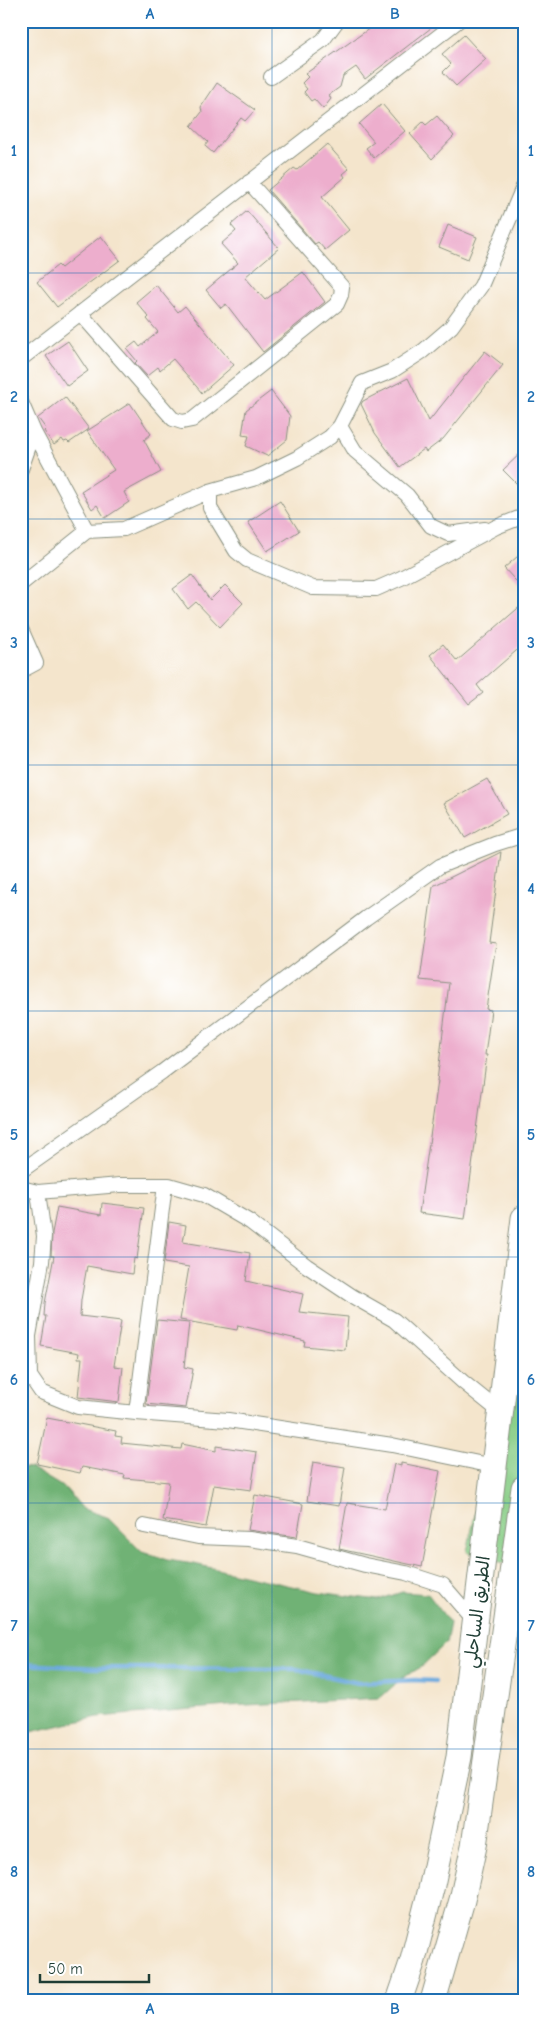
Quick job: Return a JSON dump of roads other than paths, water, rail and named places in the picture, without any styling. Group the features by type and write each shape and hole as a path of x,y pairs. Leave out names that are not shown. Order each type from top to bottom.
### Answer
{"highway":[{"name":"الطريق الساحلي","path":"399,2001 413,1960 432,1885 459,1757 499,1411 510,1341 524,1218"},
{"name":"الطريق الساحلي","path":"433,2001 462,1900 474,1846 524,1488"}],"street":[{"path":"271,77 323,40 337,21"},
{"path":"21,359 458,21"},
{"path":"80,313 174,419 182,422 192,420 337,304 341,295 342,287 249,182"},
{"path":"21,584 87,531 124,529 210,491 256,478 297,458 330,437 340,426 362,383 392,370 423,351 451,327 481,286 524,185"},
{"path":"21,402 34,432 87,531"},
{"path":"340,426 355,451 407,495 431,526 448,534 496,527"},
{"path":"21,469 34,432"},
{"path":"210,491 210,508 236,551 247,560 313,588 376,589 401,578 496,527 524,516"},
{"path":"21,629 36,663 21,671"},
{"path":"21,1171 162,1072 366,918 440,866 495,844 524,835"},
{"path":"136,1413 164,1184"},
{"path":"21,1188 38,1192 120,1185 164,1184 204,1195 250,1222 307,1266 352,1296 394,1320 463,1382 499,1411"},
{"path":"38,1192 44,1236 42,1262 29,1336 30,1376 41,1392 78,1407 228,1420 392,1445 493,1466"},
{"path":"144,1526 198,1537 248,1539 297,1546 365,1565 406,1573 443,1585 476,1623"}],"waterway":[{"path":"21,1664 98,1668 296,1669 358,1683 415,1680 435,1681"}]}
